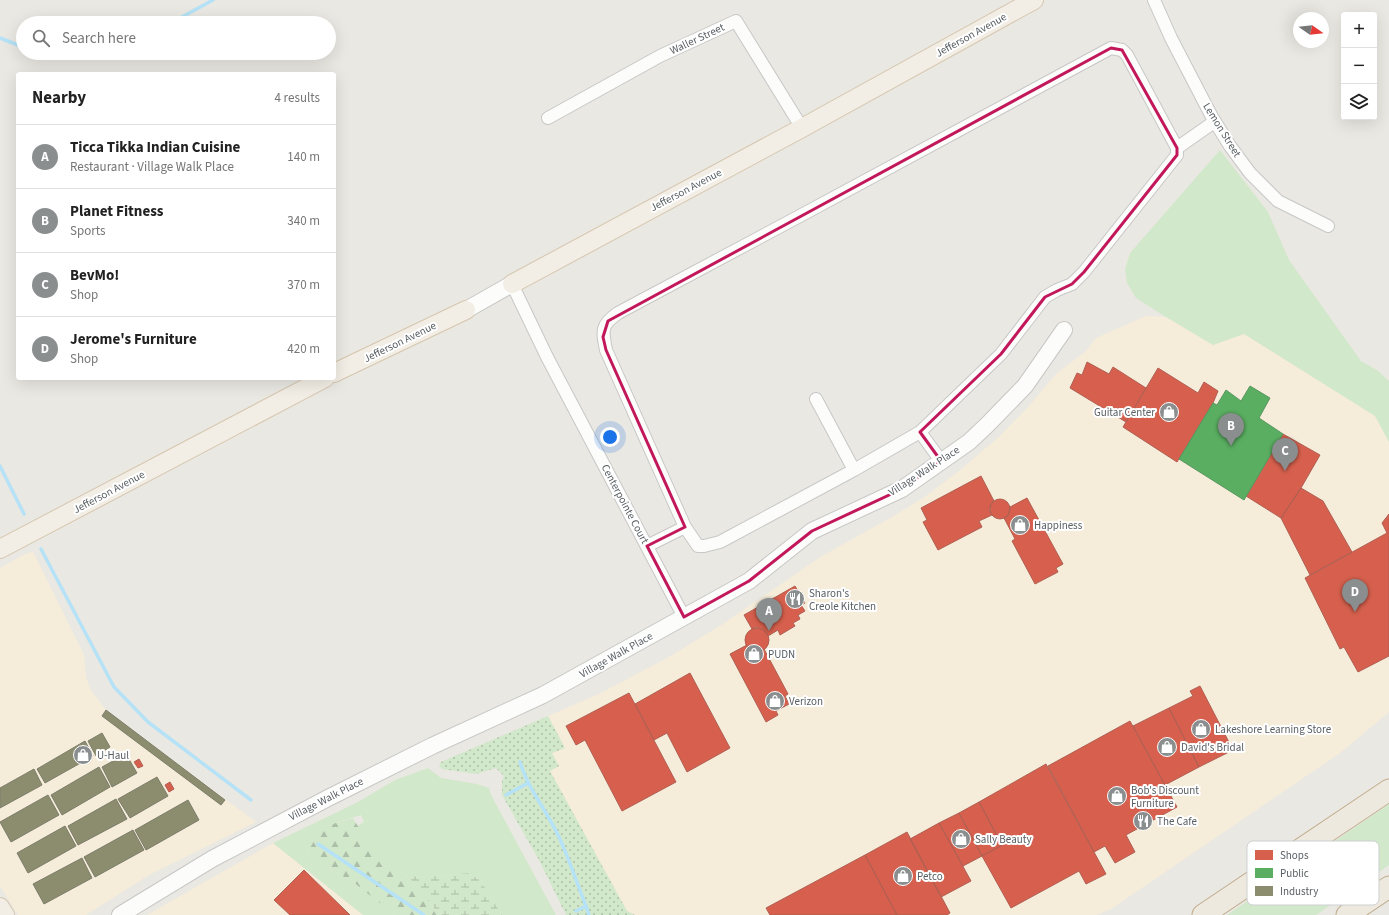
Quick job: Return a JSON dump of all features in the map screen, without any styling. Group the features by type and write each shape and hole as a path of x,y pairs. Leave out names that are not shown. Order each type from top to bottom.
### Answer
{"highway":[{"path":"1313,841 1389,790"},
{"path":"1203,915 1247,885"},
{"path":"1379,894 1389,887"},
{"path":"1347,915 1362,905"}],"main road":[{"name":"Jefferson Avenue","path":"512,284 802,128 1034,0"},
{"name":"Jefferson Avenue","path":"336,372 466,310"},
{"name":"Jefferson Avenue","path":"0,549 320,380"},
{"path":"0,907 5,915"}],"street":[{"name":"Lemon Street","path":"1154,0 1171,38 1214,122 1250,173 1278,201 1328,226"},
{"name":"Waller Street","path":"548,118 660,56 736,21 802,128"},
{"path":"1111,48 1122,50 1128,55 1177,148 1177,155 1084,272 1072,284 1045,297 1002,354 920,432 854,470 720,542 698,546 685,527 606,350 603,337 605,327 608,321 618,313 749,244 1111,48"},
{"path":"1177,148 1214,122"},
{"name":"Jefferson Avenue","path":"466,310 512,284"},
{"name":"Centerpointe Court","path":"512,284 547,357 684,617"},
{"name":"Village Walk Place","path":"120,915 227,851 428,748 543,695 749,581 812,531 902,489 969,442 1025,386 1064,330"},
{"path":"816,399 854,470"},
{"path":"920,432 941,462"},
{"path":"647,546 685,527"}],"highlighted area":[{"path":"1111,48 1122,50 1177,148 1177,155 1084,272 1072,284 1045,297 1001,354 920,432 941,461 902,489 812,531 749,581 684,617 647,546 685,527 606,350 603,337 608,321"}],"shaded area":[{"path":"1146,316 1166,317 1213,345 1244,333 1375,416 1389,442 1389,712 1340,753 1111,909 1096,915 635,915 627,911 549,771 552,753 565,748 548,716 599,694 669,657 723,624 822,556 923,498 959,471 1000,436 1028,407 1056,374 1086,351 1096,338"},
{"name":"U-Haul","path":"33,552 84,655 86,677 90,689 106,710 256,822 149,875 86,915 18,915 0,886 0,568 25,554"},
{"path":"273,843 363,915 147,915"}],"green space":[{"path":"1220,150 1268,212 1289,260 1361,361 1377,370 1389,381 1389,442 1375,416 1244,334 1213,345 1136,298 1127,283 1125,269 1130,253"},
{"path":"548,716 565,748 552,753 559,766 550,771 627,911 635,915 566,915 540,862 502,795 502,781 504,776 496,768 476,774 442,769 439,766 441,762"},
{"path":"428,768 441,778 477,784 489,788 491,795 556,915 502,915 480,880 468,873 426,877 408,876 380,863 357,826 364,822 361,815 322,827 306,855 353,882 395,915 363,915 273,843 358,802 395,780"},
{"path":"1389,804 1389,865 1379,872 1379,841 1335,841"},
{"path":"353,818 380,863 408,876 434,908 442,915 395,915 353,882 306,855 322,827"},
{"path":"468,873 480,880 502,915 442,915 434,908 408,876 426,877"},
{"path":"1247,901 1247,905 1331,905 1316,915 1227,915"}],"building: Shops":[{"path":"1087,362 1109,374 1113,367 1146,388 1126,422 1070,388 1077,373 1082,375"},
{"name":"Guitar Center","path":"1158,368 1198,393 1204,382 1218,391 1213,403 1177,462 1123,427"},
{"path":"1283,434 1320,455 1301,488 1281,518 1246,496"},
{"path":"981,476 994,501 992,502 989,510 992,515 979,521 982,527 938,550 923,522 927,520 921,508"},
{"path":"1301,488 1323,501 1352,552 1310,575 1281,518"},
{"path":"1027,498 1063,564 1056,568 1058,572 1035,584 1012,541 1015,539 1004,518 1008,516 1010,507"},
{"path":"1000,499 1007,502 1010,509 1007,516 1000,519 993,516 990,509 993,502"},
{"path":"1389,514 1389,656 1358,672 1344,647 1340,649 1305,578 1387,533 1382,523"},
{"path":"795,586 805,603 801,605 805,611 798,615 800,619 793,623 795,626 780,635 778,630 768,636 764,630 756,627 752,629 744,615"},
{"path":"757,628 765,632 769,640 765,648 757,652 749,648 745,640 749,632"},
{"path":"747,645 749,649 758,652 764,649 788,694 785,696 789,704 776,711 778,715 766,722 730,654"},
{"path":"690,673 730,748 687,772 667,733 654,740 635,704"},
{"name":"Lakeshore Learning Store","path":"1200,686 1233,750 1199,767 1169,708 1193,696 1190,691"},
{"path":"629,693 676,782 622,811 585,740 576,745 566,726"},
{"name":"David's Bridal","path":"1169,708 1199,767 1165,785 1133,726"},
{"name":"Bob's Discount Furniture","path":"1130,721 1177,807 1126,835 1135,852 1115,863 1105,846 1094,852 1048,766"},
{"path":"139,759 143,766 138,768 134,762"},
{"path":"1046,764 1106,874 1086,884 1079,871 1011,908 982,856 1002,845 979,802"},
{"path":"170,782 174,789 169,792 165,785"},
{"path":"979,802 1002,845 982,856 959,813"},
{"name":"Sally Beauty","path":"959,813 982,856 963,866 939,823"},
{"path":"939,823 971,881 941,897 910,839"},
{"name":"Petco","path":"907,832 950,913 947,915 897,915 865,855"},
{"path":"865,855 897,915 770,915 766,908"},
{"path":"304,870 350,915 290,915 274,900"}],"building: Public":[{"path":"1250,386 1270,398 1259,418 1283,434 1244,500 1179,459 1213,403 1217,405 1226,390 1241,401"}],"building: Industry":[{"path":"106,710 225,800 221,805 102,716"},
{"path":"102,733 110,747 96,756 88,741"},
{"path":"85,741 93,756 45,783 37,769"},
{"path":"126,754 137,773 112,787 102,767"},
{"path":"99,767 110,787 62,815 51,795"},
{"path":"34,769 42,785 0,808 0,788"},
{"path":"157,777 168,796 130,818 118,799"},
{"path":"48,795 59,815 11,842 0,822"},
{"path":"116,799 127,819 78,845 68,826"},
{"path":"188,800 199,820 146,850 135,830"},
{"path":"65,826 76,846 28,873 17,853"},
{"path":"133,830 144,850 95,877 84,857"},
{"path":"82,858 92,878 44,904 33,884"}],"waterway":[{"path":"184,16 213,0"},
{"path":"0,38 16,44"},
{"path":"0,466 24,514"},
{"path":"41,549 114,687 148,722 251,800"},
{"path":"520,762 523,772 554,827 570,862 586,906 576,911"},
{"path":"506,795 528,783"},
{"path":"318,844 424,915"},
{"path":"586,906 589,915"}],"place":[{"name":"Guitar Center","path":"1169,412"},
{"name":"Planet Fitness","path":"1231,446"},
{"name":"BevMo!","path":"1285,471"},
{"name":"Happiness","path":"1020,525"},
{"name":"Sharon's Creole Kitchen","path":"795,599"},
{"name":"Jerome's Furniture","path":"1355,612"},
{"name":"Ticca Tikka Indian Cuisine","path":"769,631"},
{"name":"PUDN","path":"754,654"},
{"name":"Verizon","path":"775,701"},
{"name":"Lakeshore Learning Store","path":"1201,729"},
{"name":"David's Bridal","path":"1167,747"},
{"name":"U-Haul","path":"83,755"},
{"name":"Bob's Discount Furniture","path":"1117,796"},
{"name":"The Cafe","path":"1143,821"},
{"name":"Sally Beauty","path":"961,839"},
{"name":"Petco","path":"903,876"}]}
